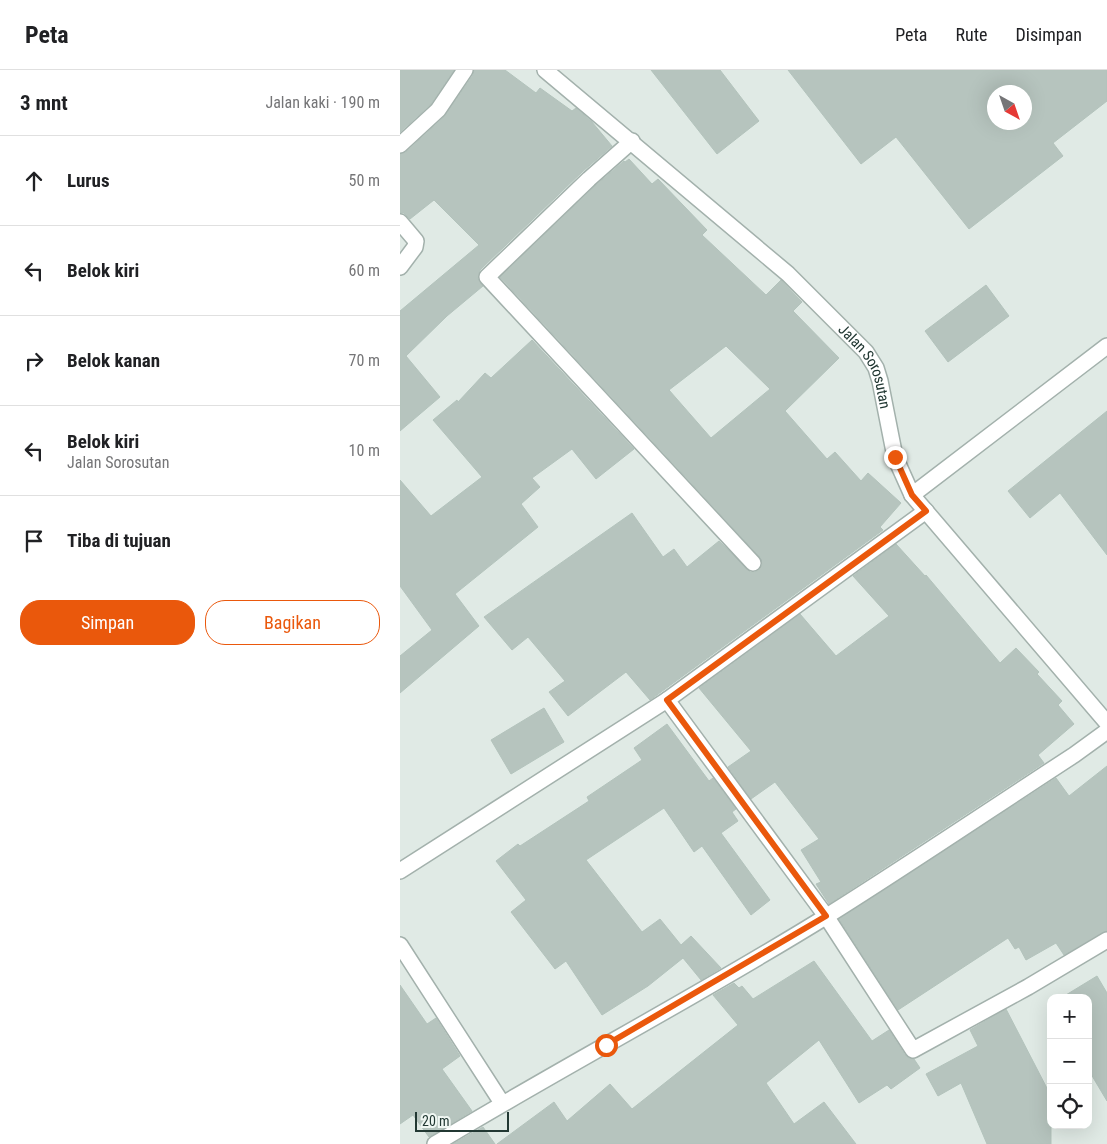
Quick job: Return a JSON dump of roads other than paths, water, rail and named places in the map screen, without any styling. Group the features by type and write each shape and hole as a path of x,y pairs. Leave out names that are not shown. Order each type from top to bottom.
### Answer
{"street":[{"path":"400,145 438,110 465,70"},
{"name":"Jalan Sorosutan","path":"545,70 632,141 788,274 866,352 876,368 895,457 912,495 1107,723"},
{"path":"632,141 589,179 487,277 753,564"},
{"path":"400,222 416,241 415,247 400,267"},
{"path":"912,495 1107,346"},
{"path":"400,871 667,700 926,511"},
{"path":"667,700 826,916 913,1050 1028,987 1107,940"},
{"path":"435,1144 502,1103 606,1045 826,916 1074,755 1107,731"},
{"path":"400,945 502,1103"}]}
